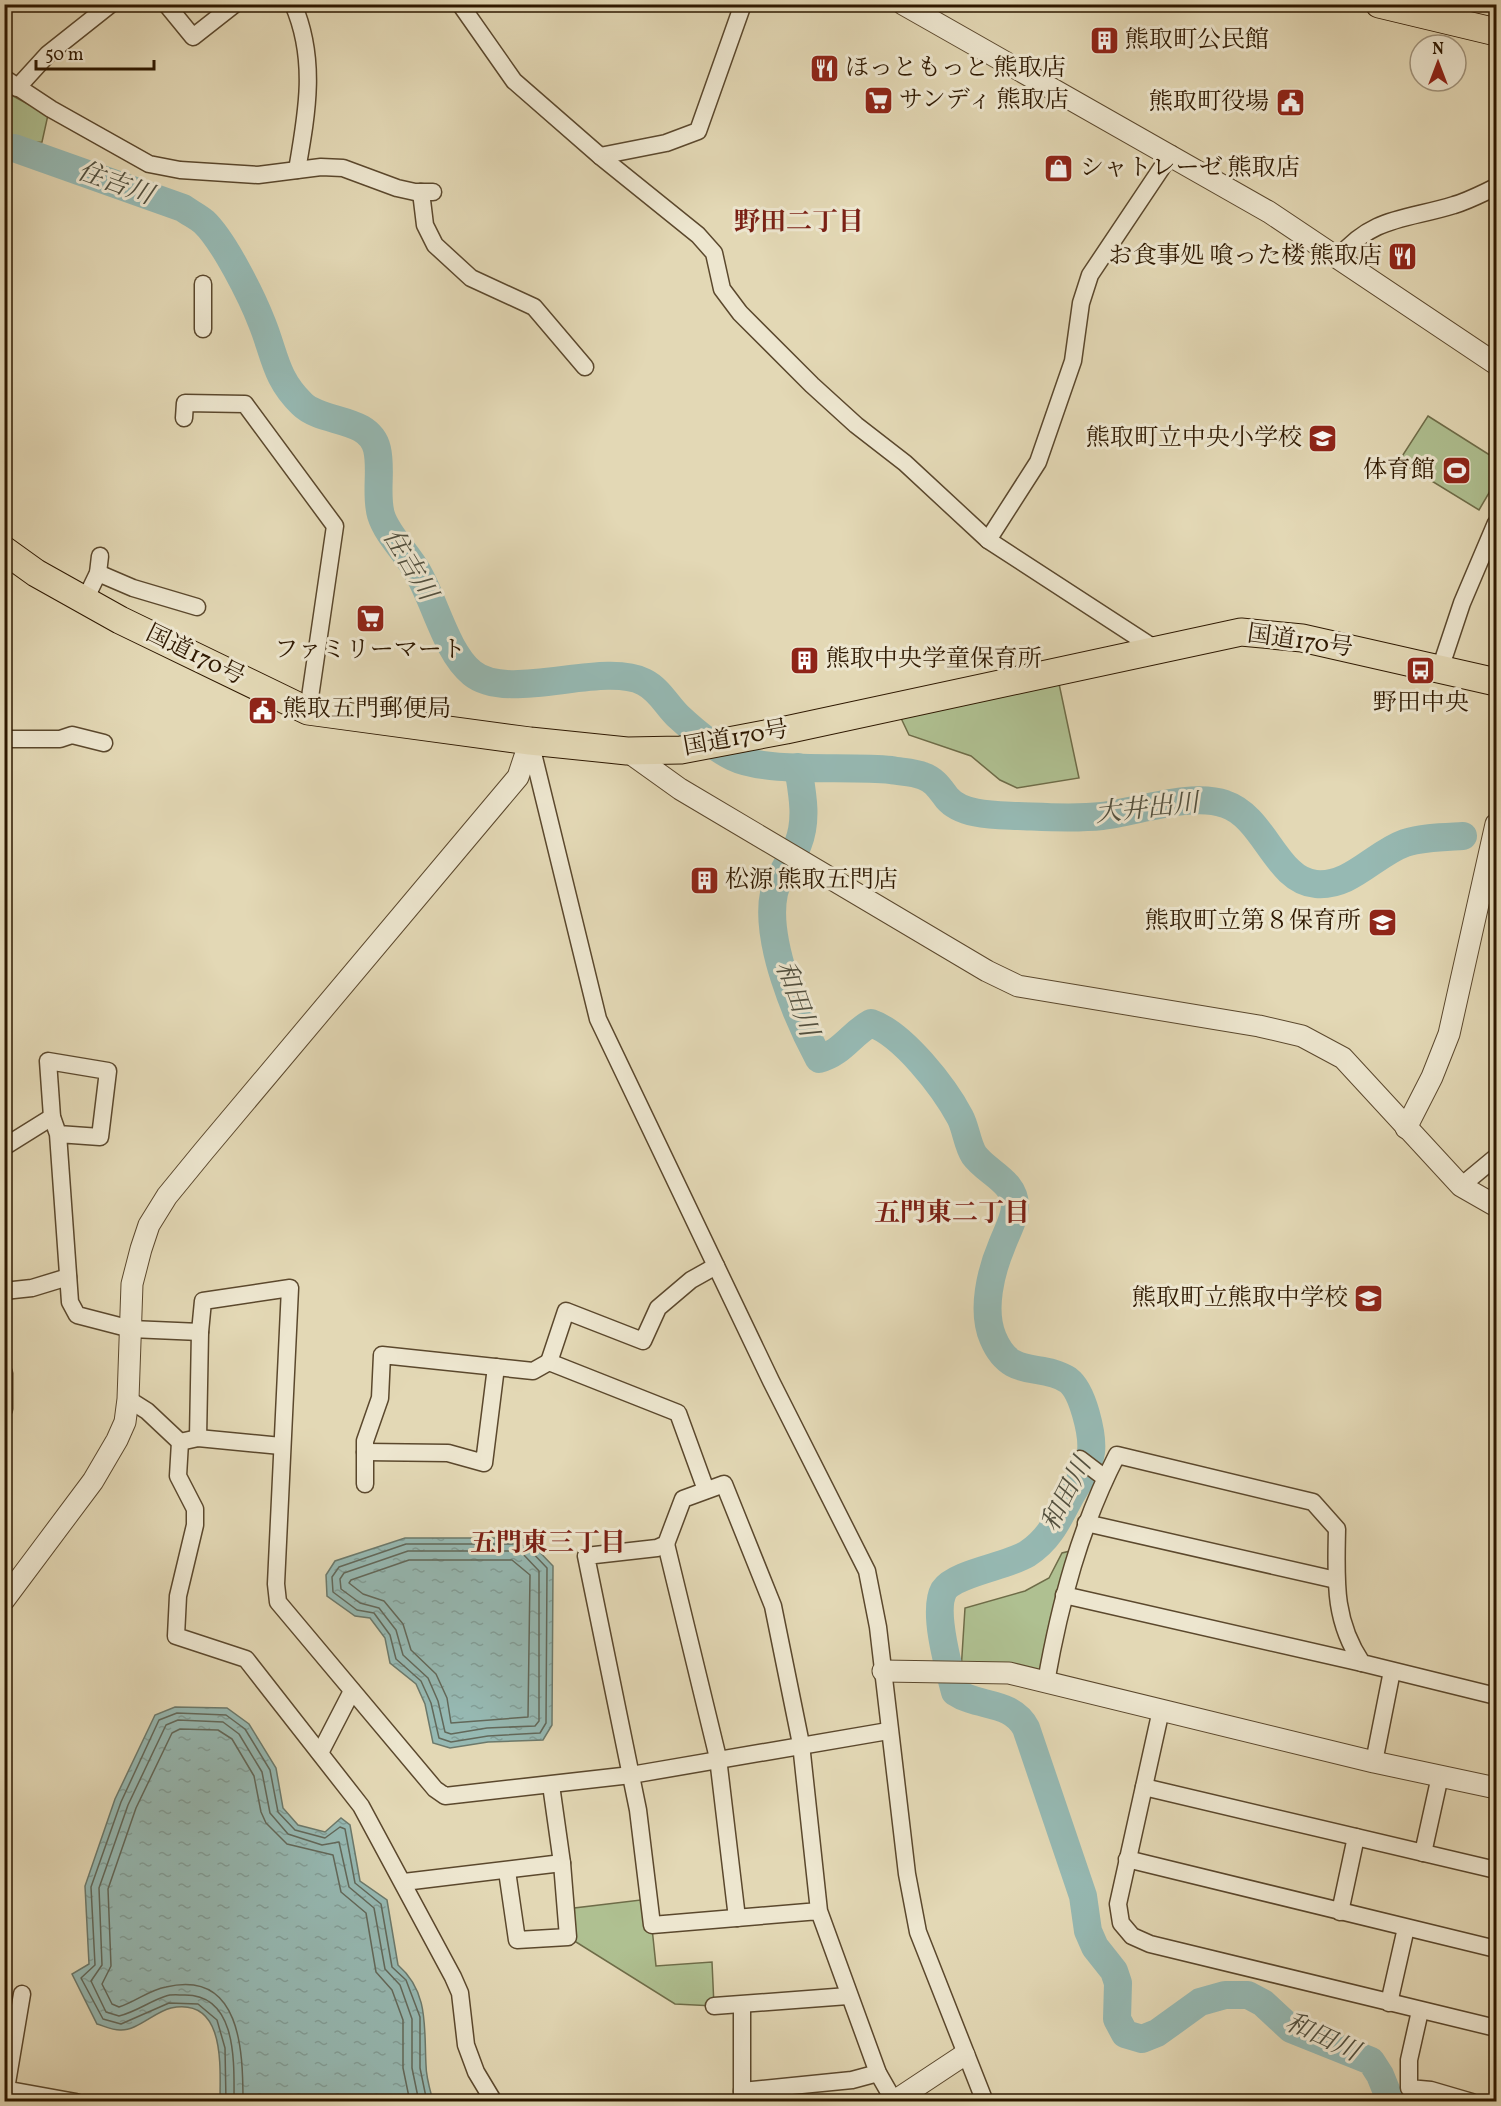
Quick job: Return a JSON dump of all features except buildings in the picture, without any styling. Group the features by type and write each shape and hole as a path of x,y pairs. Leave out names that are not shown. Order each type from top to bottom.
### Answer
{"highway":[{"path":"1379,4 1497,32"},
{"path":"1447,4 1497,15"},
{"name":"国道170号","path":"4,550 36,573 120,620 308,711 627,752 681,750 786,730 1241,632 1302,638 1497,682"}],"street":[{"path":"111,4 11,83 149,164 180,170 258,175 343,168 397,188 427,192 425,225 435,245 471,278 534,307 585,367"},
{"path":"166,4 193,37 235,4"},
{"path":"293,4 302,25 309,66 310,98 297,170"},
{"path":"460,4 514,81 600,156 698,235 714,253 723,290 760,336 856,425 905,463 988,540 1157,650"},
{"path":"600,156 666,143 698,131 743,4"},
{"path":"903,4 1171,154 1269,212 1497,364"},
{"path":"988,540 1038,462 1073,361 1081,303 1090,275 1171,154"},
{"path":"1338,258 1361,234 1385,223 1455,205 1497,187"},
{"path":"203,284 203,329"},
{"path":"184,418 185,403 245,404 335,526 308,711"},
{"path":"1440,669 1462,603 1497,523"},
{"path":"85,600 98,573 100,556"},
{"path":"98,573 133,588 197,607"},
{"path":"4,739 60,739 72,735 104,742"},
{"path":"530,741 598,1019 716,1266 867,1571 883,1671 888,1731 907,1874 918,1932 964,2055 985,2102"},
{"path":"4,1600 93,1481 125,1422 128,1399 132,1284 149,1225 167,1196 518,777 530,741"},
{"path":"627,752 680,789 987,971 1018,986 1259,1026 1302,1036 1343,1058 1461,1186 1497,1206"},
{"path":"1406,1128 1432,1077 1449,1034 1497,824"},
{"path":"58,1134 100,1137 108,1071 48,1061 51,1117 58,1134 70,1302 77,1315 131,1329 200,1332"},
{"path":"4,1147 51,1117"},
{"path":"1461,1186 1497,1157"},
{"path":"366,1484 365,1441 380,1398 382,1355 532,1371 549,1362 566,1311 643,1341 658,1308 691,1280 716,1266"},
{"path":"4,1291 32,1288 68,1277"},
{"path":"198,1438 200,1332 204,1301 290,1288 281,1446 276,1584 278,1602 435,1789 445,1796 631,1775 718,1758 888,1731"},
{"path":"549,1362 678,1413 706,1490"},
{"path":"365,1452 448,1453 484,1463 496,1367"},
{"path":"4,1373 4,1409"},
{"path":"128,1399 147,1411 180,1442"},
{"path":"180,1442 198,1438 281,1446"},
{"path":"180,1442 178,1476 195,1509 195,1525 178,1596 176,1636 246,1659 361,1806 404,1882 460,1993 466,2045 476,2072 494,2102"},
{"path":"1046,1682 1064,1595 1100,1475 1117,1455 1313,1502 1337,1529 1336,1580 1347,1641 1362,1663"},
{"path":"1080,1459 1100,1475"},
{"path":"737,1918 718,1758 666,1544 683,1498 724,1484 773,1606 801,1744 819,1911 848,1996 878,2073 893,2101 964,2055"},
{"path":"1086,1523 1336,1580"},
{"path":"666,1544 657,1548 586,1556 638,1810 652,1925 819,1911"},
{"path":"1064,1595 1497,1696"},
{"path":"883,1671 1009,1673 1374,1762 1497,1788"},
{"path":"1374,1762 1392,1671"},
{"path":"320,1753 352,1691"},
{"path":"1161,1710 1118,1904 1121,1923 1132,1936 1150,1944 1200,1958 1497,2028"},
{"path":"1423,1853 1440,1776"},
{"path":"507,1871 517,1940 568,1937 562,1863 551,1785"},
{"path":"1144,1787 1497,1870"},
{"path":"1340,1912 1356,1837"},
{"path":"1127,1859 1497,1949"},
{"path":"404,1882 562,1863"},
{"path":"1389,2003 1406,1928"},
{"path":"22,1994 10,2030 5,2089 76,2102"},
{"path":"714,2006 742,2006 848,1996"},
{"path":"742,2006 742,2096 852,2080 878,2073"},
{"path":"1420,2011 1409,2060 1409,2088 1431,2090 1472,2102"}],"green space":[{"path":"4,91 48,115 42,142 5,143"},
{"name":"体育館","path":"1428,416 1496,459 1496,481 1479,510 1399,461"},
{"path":"1058,679 1079,778 1017,788 1000,780 971,756 909,735 900,716"},
{"path":"1078,1549 1046,1682 961,1671 965,1608 1025,1591 1049,1578 1062,1553"},
{"path":"649,1899 656,1966 712,1962 714,2006 675,2004 568,1937 566,1909"}],"water":[{"path":"405,1538 515,1538 529,1541 553,1566 552,1725 543,1740 488,1742 450,1748 433,1743 425,1704 416,1684 390,1663 385,1638 370,1618 355,1616 327,1596 326,1575 335,1561"},
{"path":"175,1707 227,1708 249,1724 276,1768 283,1808 298,1825 325,1832 341,1818 350,1825 360,1881 387,1900 398,1965 408,1975 420,1998 428,2083 433,2101 220,2101 219,2054 216,2038 211,2024 202,2013 189,2007 171,2008 126,2030 97,2024 72,1974 89,1964 85,1886 115,1799 155,1715"}],"waterway":[{"name":"住吉川","path":"14,148 183,208 204,222 229,255 245,285 286,385 302,404 311,410 355,426 372,438 377,449 379,507 384,522 417,571 455,652 472,673 488,681 508,684 605,676 626,677 650,685 691,728 733,757 766,766 874,769 916,774 934,782 953,804 980,813 1060,818 1102,816 1181,801 1212,801 1225,804 1239,811 1250,822 1291,872 1302,880 1316,884 1329,884 1351,875 1405,843 1426,838 1463,836"},
{"name":"和田川","path":"798,767 803,825 795,850 776,887 772,912 784,978 801,1022 819,1059 840,1048 871,1023 896,1038 909,1050 944,1091 960,1117 974,1155 1005,1184 1014,1197 1014,1216 998,1255 989,1291 989,1327 993,1338 1000,1351 1009,1360 1018,1365 1058,1375 1068,1380 1082,1403 1090,1435 1091,1452 1085,1470 1047,1536 1027,1554 970,1574 950,1584 944,1590 941,1599 941,1625 955,1692 1012,1713 1026,1728 1083,1896 1088,1931 1095,1947 1114,1971 1118,1983 1117,2019 1125,2034 1142,2039 1157,2033 1200,2002 1225,1995 1248,1995 1263,2003 1291,2029 1371,2061 1380,2075 1391,2102"}],"place":[{"name":"熊取町公民館","path":"1104,41"},
{"name":"ほっともっと 熊取店","path":"824,69"},
{"name":"サンディ 熊取店","path":"878,101"},
{"name":"熊取町役場","path":"1290,103"},
{"name":"シャトレーゼ 熊取店","path":"1059,169"},
{"name":"お食事処 喰った楼 熊取店","path":"1403,257"},
{"name":"熊取町立中央小学校","path":"1323,439"},
{"name":"体育館","path":"1456,471"},
{"name":"ファミリーマート","path":"370,618"},
{"name":"熊取中央学童保育所","path":"805,660"},
{"name":"野田中央","path":"1421,671"},
{"name":"熊取五門郵便局","path":"262,710"},
{"name":"松源 熊取五門店","path":"704,881"},
{"name":"熊取町立第８保育所","path":"1382,922"},
{"name":"熊取町立熊取中学校","path":"1369,1299"}],"district":[{"name":"野田二丁目","path":"799,223"},
{"name":"五門東二丁目","path":"952,1214"},
{"name":"五門東三丁目","path":"548,1544"}],"water label":[{"name":"大井出川","path":"1147,809"}]}
